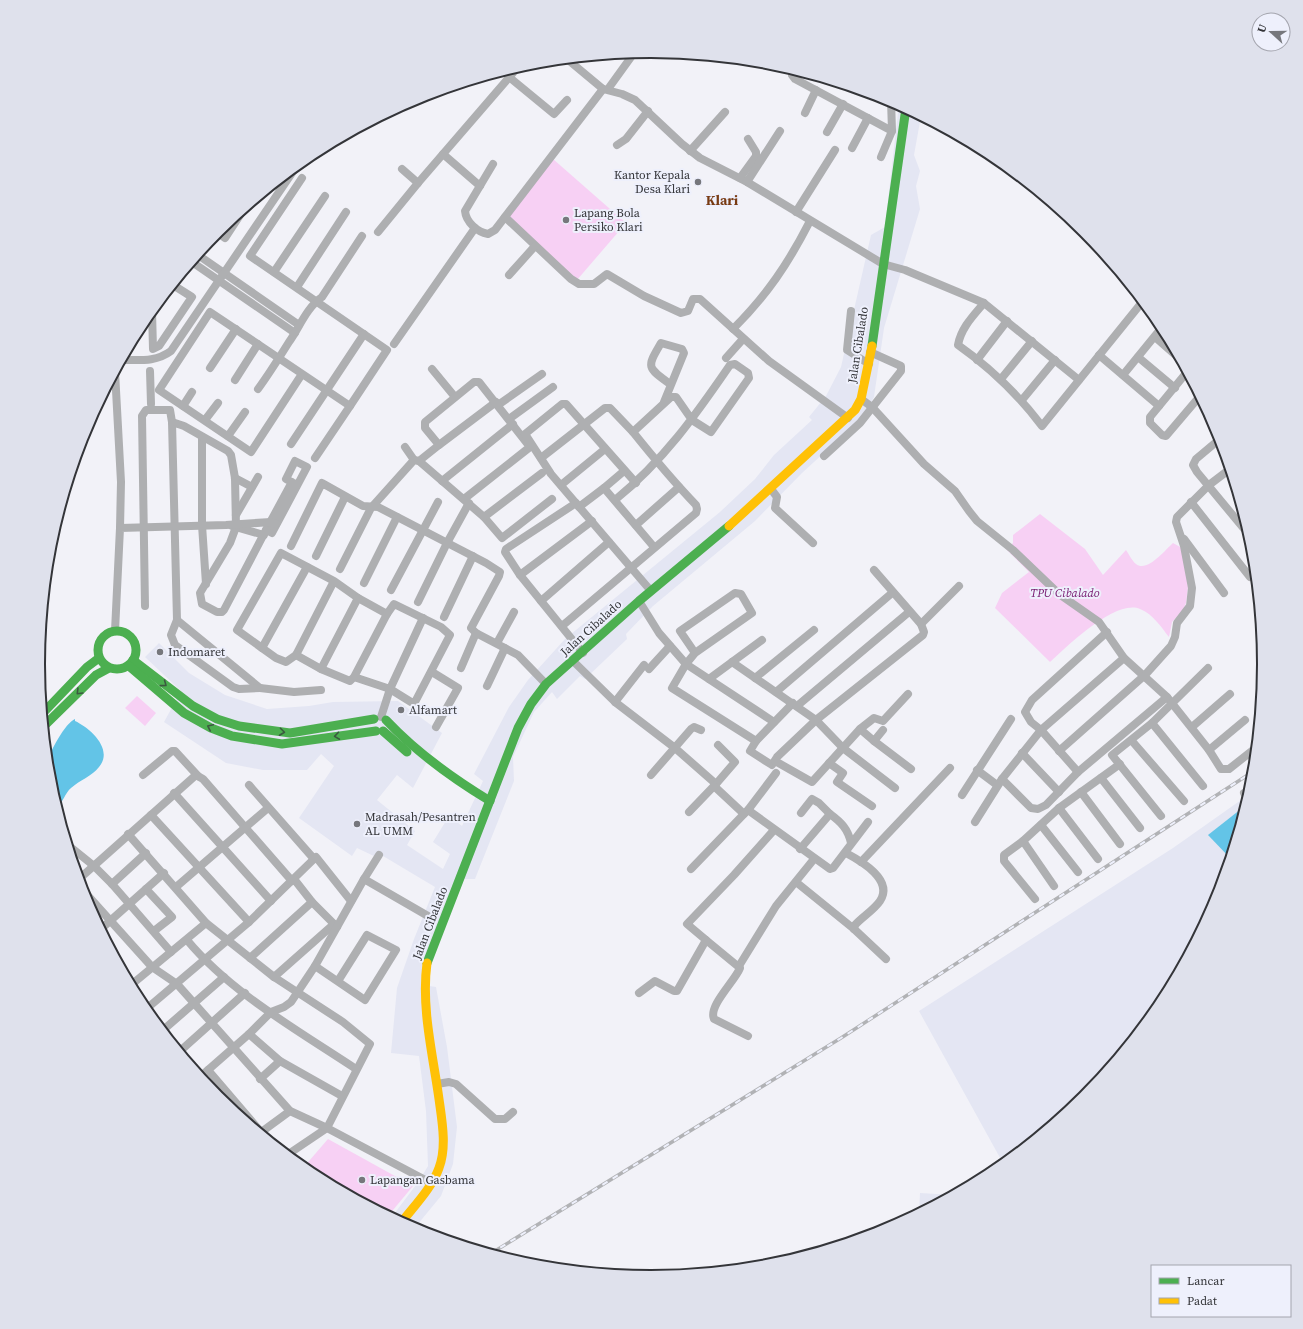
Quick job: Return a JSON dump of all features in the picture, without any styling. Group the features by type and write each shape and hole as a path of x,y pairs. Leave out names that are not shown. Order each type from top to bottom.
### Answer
{"street":[{"path":"493,164 465,211 466,219 475,228 485,234 490,234 495,230 630,59"},
{"path":"572,63 606,89 634,100 648,111 690,151 743,180 883,264 906,270 984,303 1079,380"},
{"path":"794,76 794,78 892,131"},
{"path":"378,232 442,154 509,77 554,114 567,100"},
{"path":"805,113 816,90"},
{"path":"827,132 843,104"},
{"path":"880,157 892,131 891,107"},
{"path":"617,145 627,138 648,111"},
{"path":"690,151 725,112"},
{"name":"Jalan Cibalado","path":"405,1218 431,1183 439,1168 443,1155 437,1084 424,987 427,962 518,728 546,684 576,665 583,653 639,601 773,491 855,410 866,403 869,364 875,353 883,264 905,114"},
{"path":"852,148 868,118"},
{"path":"743,180 780,131"},
{"path":"743,180 756,156 756,152 748,139"},
{"path":"796,212 834,150"},
{"path":"442,154 480,186"},
{"path":"402,169 418,183"},
{"path":"302,178 250,256 387,350 315,458"},
{"path":"127,360 152,360 162,357 171,351 288,179"},
{"path":"274,272 325,196"},
{"path":"296,287 346,212"},
{"path":"505,217 571,279 579,284 594,284 607,274 644,296 681,313 688,311 693,299 698,298 710,306 743,339 769,361 848,418"},
{"path":"733,329 777,279 792,256 810,221"},
{"path":"223,236 225,238 231,228"},
{"path":"394,344 475,228"},
{"path":"258,389 299,325 316,301 322,297 362,236"},
{"path":"509,275 535,246"},
{"path":"202,258 299,325"},
{"path":"196,265 295,333"},
{"path":"152,320 153,349 159,346 192,297 177,287"},
{"path":"984,303 967,324 960,336 958,345 1001,379 1022,400 1042,426 1140,305"},
{"path":"851,311 847,349 869,364"},
{"path":"302,374 251,452 159,390 210,312 236,328 350,406"},
{"path":"977,360 1007,321"},
{"path":"210,368 236,328"},
{"path":"1123,375 1158,332"},
{"path":"291,444 364,334"},
{"path":"1155,336 1169,348"},
{"path":"726,358 743,339"},
{"path":"1001,379 1032,341"},
{"path":"663,404 684,351 672,345 661,343 651,361 650,366 670,384"},
{"path":"235,380 258,344"},
{"path":"824,456 860,423 866,403 902,368 875,353"},
{"path":"1099,355 1159,406"},
{"path":"1138,357 1175,388"},
{"path":"1022,400 1055,360"},
{"path":"615,500 658,462 692,420 730,365 735,364 748,373 749,378 713,431 708,431 692,420 676,397 671,397 633,432"},
{"path":"432,369 456,397"},
{"path":"150,370 151,404"},
{"path":"340,569 371,508 416,461 542,374"},
{"path":"1185,376 1159,406 1149,421 1162,435 1166,436 1197,400"},
{"path":"115,630 121,482 116,380"},
{"path":"418,602 466,501 530,447 511,421 479,382 476,381 424,425 439,445"},
{"path":"150,387 161,386"},
{"path":"442,482 511,421 553,387"},
{"path":"183,406 192,392"},
{"path":"205,420 218,403"},
{"path":"866,403 912,452 955,491 978,521 1013,550 1059,594 1099,622 1124,658 1169,700 1192,727 1221,769 1224,770 1252,751"},
{"path":"636,483 566,404 562,404 525,434 561,485 651,591"},
{"path":"542,458 586,425 605,408 608,408 633,432 697,509 696,513 630,567 562,626"},
{"path":"145,606 143,414 146,410 170,410 172,422 177,620 171,635 175,645 233,687 239,689 260,688 294,692 322,690"},
{"path":"228,436 245,412"},
{"path":"172,422 184,426 228,451 231,455 235,478 236,522"},
{"path":"202,437 202,525 206,585"},
{"path":"1216,443 1194,462 1195,468 1241,525"},
{"path":"405,447 416,461 484,517 502,538 552,499"},
{"path":"561,485 605,449"},
{"path":"583,653 520,575 505,554 506,549 604,488 624,471"},
{"path":"1224,593 1177,528 1177,517 1190,502 1209,485 1227,472"},
{"path":"484,517 542,473"},
{"path":"258,477 236,522 230,543 200,593 202,604 217,612 222,612 265,532 274,523 294,484"},
{"path":"235,478 252,487"},
{"path":"291,546 322,483 363,506 378,508 473,556 500,572 471,628 476,633 518,655 546,684"},
{"path":"636,525 679,487"},
{"path":"604,488 654,547"},
{"path":"773,491 777,500 775,508 813,543"},
{"path":"316,556 345,497"},
{"path":"391,590 438,502"},
{"path":"1190,502 1250,577"},
{"path":"364,583 397,517"},
{"path":"520,575 592,520"},
{"path":"120,528 143,526 226,525 236,522 274,523"},
{"path":"236,522 265,532"},
{"path":"1059,751 1145,676 1171,646 1175,637 1177,623 1190,606 1192,588 1181,534"},
{"path":"541,601 609,542"},
{"path":"334,581 296,655 284,662 237,630 263,582 281,553 334,581 358,598 387,614"},
{"path":"444,616 473,556"},
{"path":"262,648 307,567"},
{"path":"874,570 892,593 921,624 924,632 923,635 816,720 775,760 772,765 750,751 756,741 774,722 909,612"},
{"path":"921,624 959,586"},
{"path":"695,654 680,631 735,593 741,594 752,613 695,654 686,664 672,688 756,741"},
{"path":"776,692 892,593"},
{"path":"321,669 358,598"},
{"path":"639,601 670,646 686,664 774,722"},
{"path":"296,655 321,669 350,680 354,677 393,604 396,604 423,618 450,635 415,702 411,702 390,689 354,677"},
{"path":"497,644 514,612"},
{"path":"423,618 390,689 380,719 372,727 446,781 489,804"},
{"path":"177,620 260,688"},
{"path":"115,630 124,632 133,640 136,652 131,663 116,670 103,664 99,658 98,643 102,637 115,630"},
{"path":"755,678 814,630"},
{"path":"1078,772 1041,730 1026,716 1026,708 1032,700 1107,632"},
{"path":"461,668 476,633"},
{"path":"709,679 762,640"},
{"path":"615,702 646,667 670,646"},
{"path":"487,686 505,648"},
{"path":"47,709 88,667 99,658"},
{"path":"975,822 1002,779 1041,730 1124,658"},
{"path":"732,662 816,720 843,748 895,788"},
{"path":"131,663 193,706 217,720 238,726 290,733 380,719 387,725 379,731 282,744 232,736 211,728 184,714 131,663"},
{"path":"576,665 615,702 675,748 746,812 814,859 832,869 846,853 851,843 868,822"},
{"path":"48,722 96,675 109,668"},
{"path":"1109,752 1208,668"},
{"path":"432,672 458,688 436,727"},
{"path":"775,760 812,782 860,729 874,718 883,721 908,694"},
{"path":"1192,727 1230,694"},
{"path":"1002,779 1033,809 1046,805 1078,772 1109,752 1132,741 1152,723 1169,700"},
{"path":"380,719 402,739 449,776 489,804"},
{"path":"962,795 1011,719"},
{"path":"1209,750 1245,720"},
{"path":"1152,723 1203,786"},
{"path":"651,775 691,729 694,727 701,730"},
{"path":"860,729 911,769"},
{"path":"874,740 883,730"},
{"path":"1132,741 1184,801"},
{"path":"689,812 735,762 718,745"},
{"path":"144,775 172,751 175,751 198,776 203,778 312,902 336,926"},
{"path":"1109,752 1161,816"},
{"path":"1022,754 1059,792"},
{"path":"829,763 843,773 837,782 872,806"},
{"path":"1035,898 1004,861 1004,855 1023,841 1058,808 1120,764"},
{"path":"861,862 950,768"},
{"path":"977,770 997,786"},
{"path":"691,870 746,812 776,773"},
{"path":"83,875 193,776 198,776"},
{"path":"1101,778 1140,828"},
{"path":"249,785 314,859 316,857 351,902"},
{"path":"1081,792 1120,844"},
{"path":"174,793 221,848 271,901"},
{"path":"801,813 812,799 819,803 840,821 848,831 851,843"},
{"path":"176,887 268,808"},
{"path":"1058,808 1098,859"},
{"path":"800,848 830,814"},
{"path":"150,815 248,922"},
{"path":"1041,825 1078,872"},
{"path":"739,966 687,924 734,875 774,830"},
{"path":"128,834 164,873 206,923 274,977 343,1022 370,1044 342,1096 327,1128 292,1153"},
{"path":"1023,841 1054,886"},
{"path":"74,850 94,866 112,884 171,952"},
{"path":"112,884 146,853"},
{"path":"846,853 875,873 882,886 882,894 879,901 855,925 854,929"},
{"path":"204,1073 249,1034 271,1012 284,1008 298,992 315,966 336,926 379,855"},
{"path":"150,1006 248,922 314,859"},
{"path":"748,1036 718,1022 712,1016 715,1006 740,969 739,966 776,906 814,859"},
{"path":"105,926 164,873"},
{"path":"364,879 428,916"},
{"path":"796,882 854,929 886,959"},
{"path":"146,889 172,916 154,931"},
{"path":"93,902 152,967 177,984 290,1111 327,1128 431,1183"},
{"path":"250,958 312,902"},
{"path":"134,981 187,940 206,923"},
{"path":"274,977 336,926"},
{"path":"315,966 365,1000 396,950 367,935 338,981"},
{"path":"187,940 203,960 224,977 271,1012 356,1069"},
{"path":"639,993 655,981 674,991 677,990 706,940"},
{"path":"166,1028 224,977"},
{"path":"183,1049 245,993"},
{"path":"249,1034 280,1061 342,1096"},
{"path":"260,1079 280,1061"},
{"path":"208,1070 243,1112"},
{"path":"437,1084 449,1082 456,1084 494,1119 505,1119 513,1112"},
{"path":"264,1131 290,1111"}],"shaded area":[{"path":"898,111 920,121 914,155 920,171 916,186 920,209 884,328 874,397 862,418 802,473 755,521 653,606 626,634 627,639 585,679 580,676 557,699 552,692 534,712 513,757 514,781 475,879 464,879 431,963 429,986 436,987 447,1047 457,1127 453,1164 441,1196 418,1224 394,1213 419,1181 428,1166 426,1111 419,1056 391,1053 397,988 414,939 435,887 378,853 376,857 357,848 352,856 299,818 334,766 321,754 307,770 263,770 226,763 164,722 181,691 145,657 159,643 189,673 225,695 267,709 309,706 333,702 398,701 442,733 413,788 397,775 377,800 415,831 407,845 443,869 450,854 433,842 449,816 462,826 483,781 474,774 509,707 528,680 565,639 720,512 755,479 774,455 812,420 809,417 826,396 841,367 871,235 885,227"},
{"path":"1241,800 1242,801 1226,859 1212,897 1177,968 1156,1001 1133,1034 1080,1093 1021,1146 1001,1160 919,1011 1173,848"},
{"path":"920,1193 946,1195 920,1208"}],"green space":[{"name":"Lapang Bola Persiko Klari","path":"553,159 626,223 577,280 507,217"},
{"name":"TPU Cibalado","path":"1040,514 1085,549 1103,575 1126,550 1136,564 1145,566 1156,560 1173,543 1182,548 1188,587 1186,603 1183,610 1172,622 1169,637 1156,621 1145,611 1130,608 1118,611 1105,617 1092,626 1050,662 995,608 1002,593 1029,572 1006,549 1013,543 1013,535"},
{"path":"137,696 156,713 145,726 125,708"},
{"name":"Lapangan Gasbama","path":"328,1139 413,1186 391,1212 348,1190 307,1163"}],"water":[{"path":"75,719 75,721 93,734 102,746 104,753 103,760 99,767 74,785 62,802 51,752 71,721"},
{"path":"1240,810 1227,855 1208,835"}],"railway":[{"path":"496,1250 841,1038 1247,775"}],"traffic: fast":[{"path":"872,346 905,114"},
{"path":"427,963 518,728 531,704 546,684 639,601 729,526"},
{"path":"113,631 121,631 131,636 135,643 136,650 135,657 131,664 121,669 113,669 103,664 101,661 98,654 98,646 103,636 106,634 113,631"},
{"path":"47,709 87,667 99,658"},
{"path":"133,660 193,706 217,719 239,726 290,733 374,719"},
{"path":"129,666 184,713 211,728 232,736 282,744 376,731"},
{"path":"48,722 96,675 109,668"},
{"path":"386,720 435,764 490,801"},
{"path":"383,731 407,752"}],"traffic: slow":[{"path":"729,526 855,410 861,399 872,346"},
{"path":"405,1218 432,1183 439,1168 443,1151 441,1116 427,1014 427,963"}],"place":[{"name":"Kantor Kepala Desa Klari","path":"698,182"},
{"name":"Lapang Bola Persiko Klari","path":"566,220"},
{"name":"Indomaret","path":"160,652"},
{"name":"Alfamart","path":"401,710"},
{"name":"Madrasah/Pesantren AL UMM","path":"357,824"},
{"name":"Lapangan Gasbama","path":"362,1180"}],"district":[{"name":"Klari","path":"722,200"}]}
